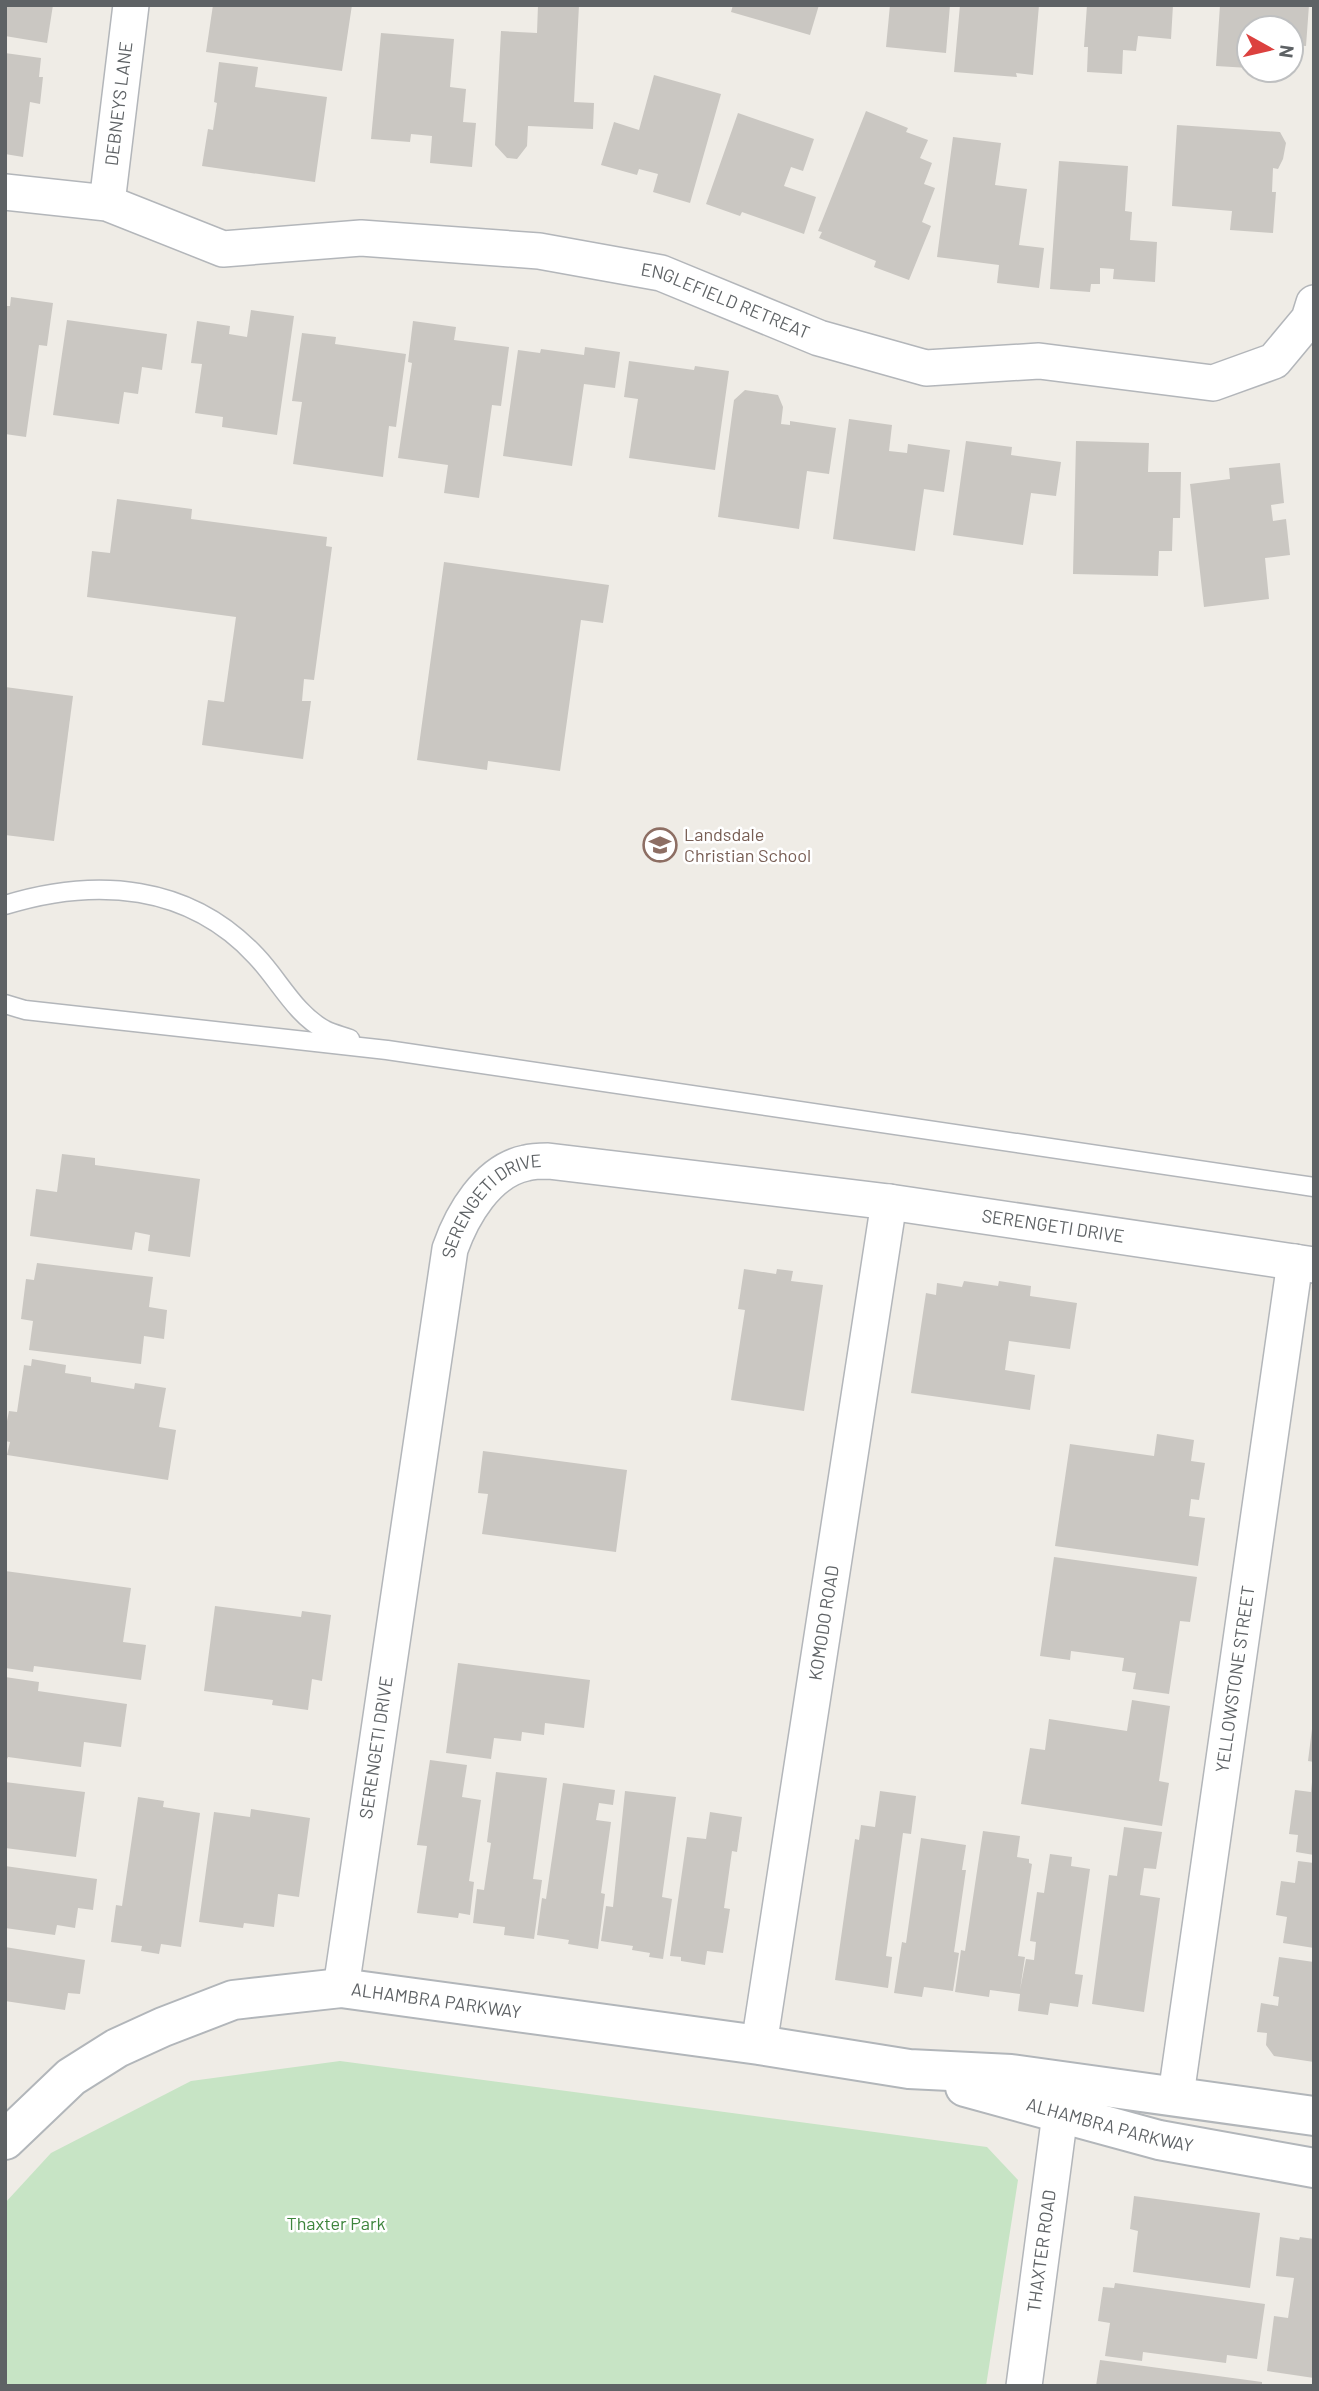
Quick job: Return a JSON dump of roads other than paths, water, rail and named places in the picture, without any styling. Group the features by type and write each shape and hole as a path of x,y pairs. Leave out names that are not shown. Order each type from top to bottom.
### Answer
{"street":[{"name":"DEBNEYS LANE","path":"107,203 131,5"},
{"name":"ENGLEFIELD RETREAT","path":"5,192 107,203 223,249 361,238 539,251 661,273 818,338 926,368 1040,361 1213,383 1274,361 1309,319 1314,303"},
{"name":"SERENGETI DRIVE","path":"341,1988 450,1249 458,1226 470,1206 486,1188 505,1173 525,1163 548,1161 889,1202 1304,1264"},
{"name":"KOMODO ROAD","path":"759,2045 889,1202"},
{"name":"YELLOWSTONE STREET","path":"1176,2095 1304,1264"},
{"name":"ALHAMBRA PARKWAY","path":"7,2134 71,2077 117,2048 163,2027 233,2000 341,1988 759,2045 909,2069 1011,2074 1314,2116"},
{"name":"ALHAMBRA PARKWAY","path":"909,2069 960,2086 1159,2140 1314,2168"},
{"name":"THAXTER ROAD","path":"1024,2386 1060,2114"}],"lane":[{"path":"5,905 62,892 108,890 149,894 187,905 231,931 258,958 304,1014 324,1030 387,1050"},
{"path":"5,1004 25,1010 387,1050 1314,1186"}],"place":[{"name":"Landsdale Christian School","path":"660,845"}],"park label":[{"name":"Thaxter Park","path":"336,2224"}]}
